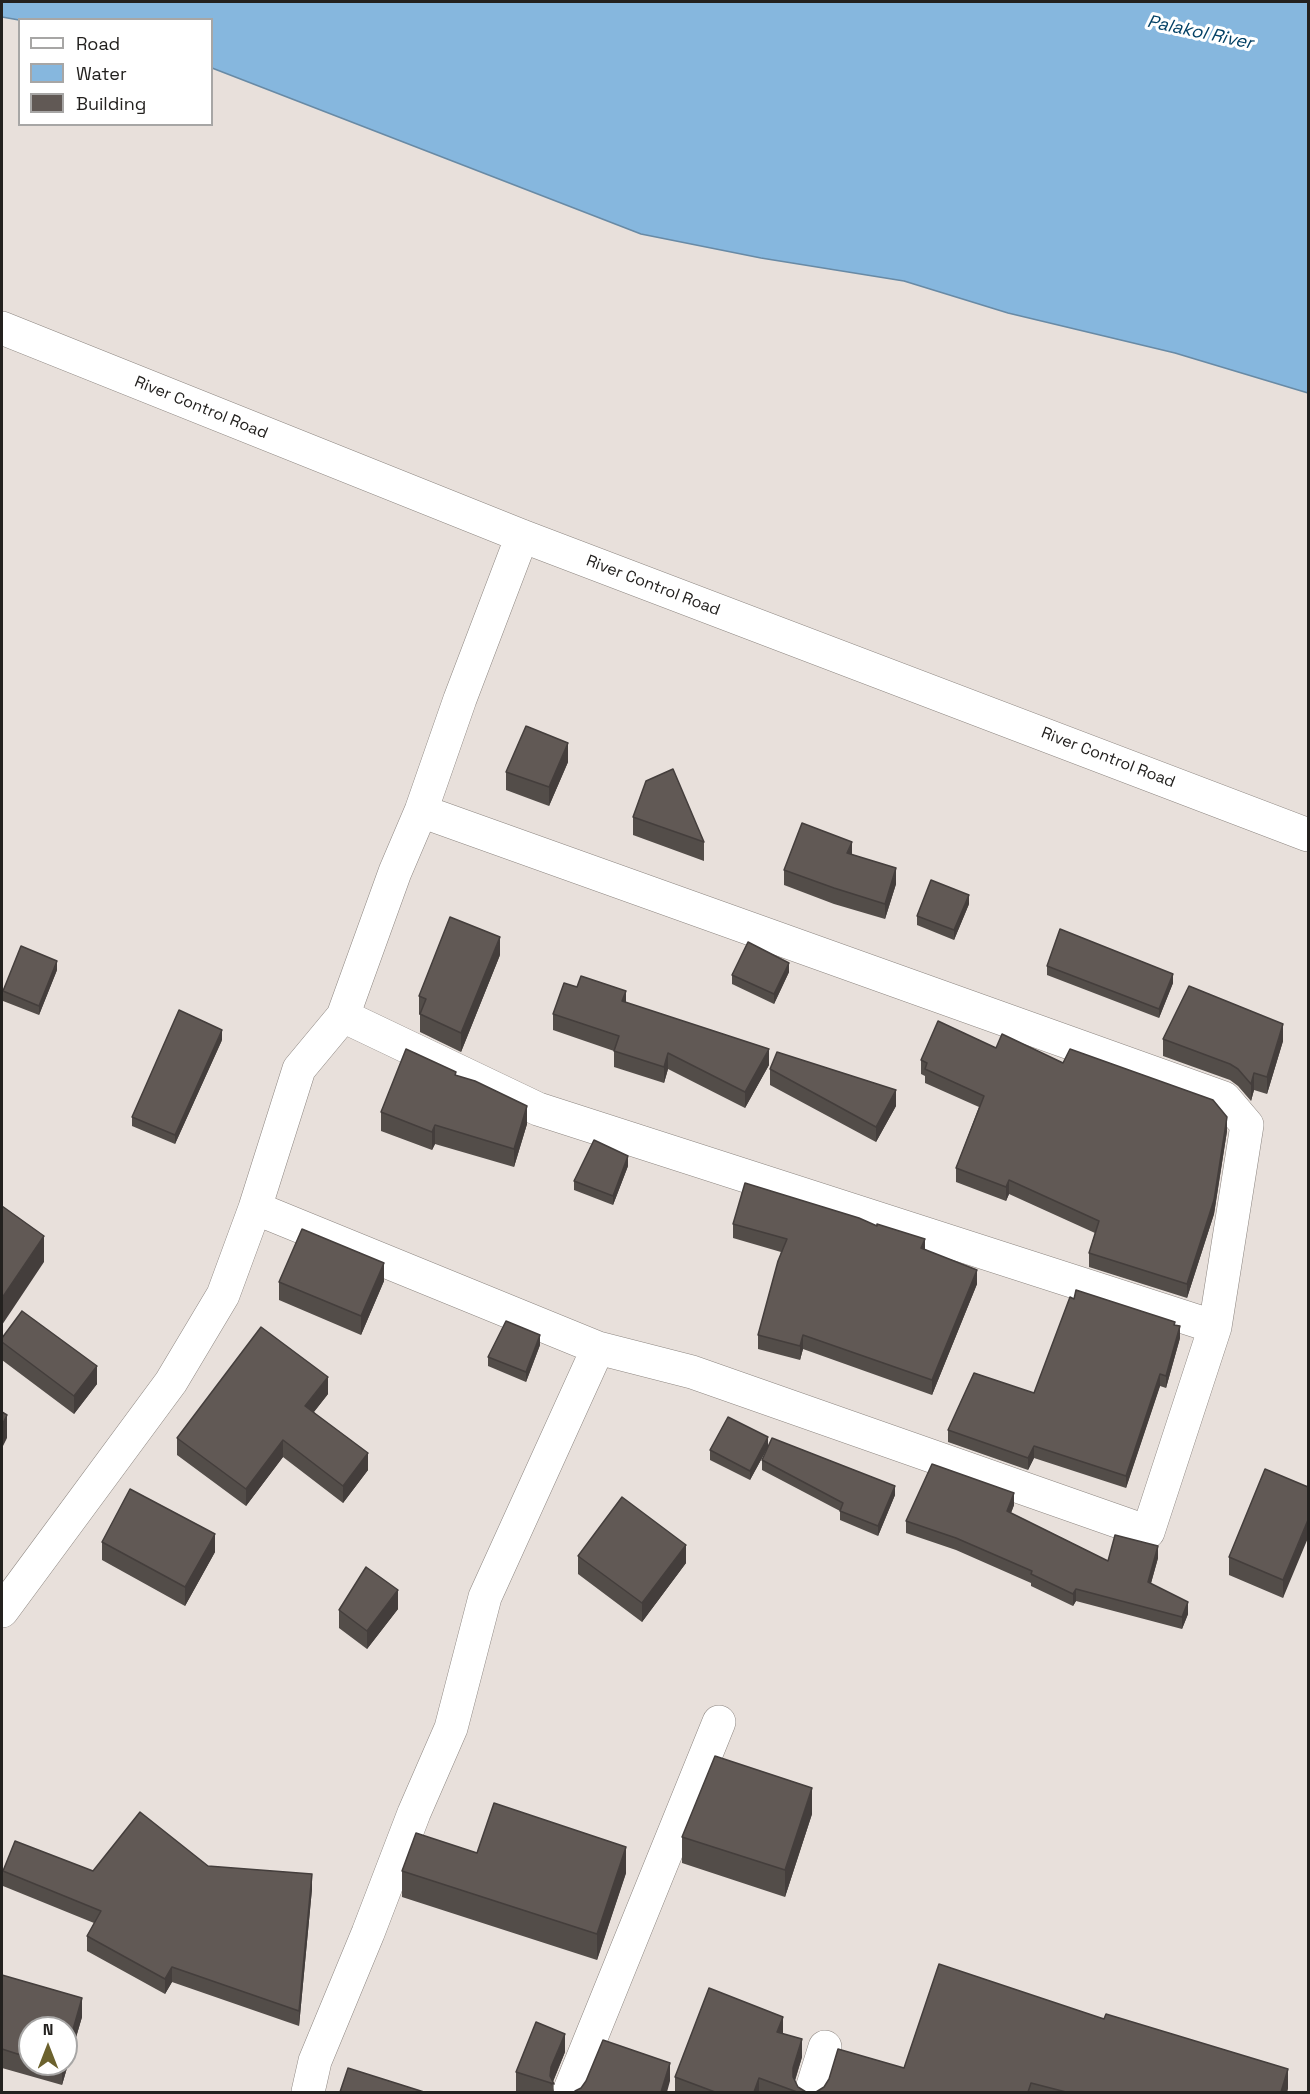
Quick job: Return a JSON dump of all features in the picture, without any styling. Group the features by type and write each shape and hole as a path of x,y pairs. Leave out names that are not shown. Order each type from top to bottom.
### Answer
{"street":[{"name":"River Control Road","path":"2,328 522,536 1308,835"},
{"path":"2,1611 171,1382 223,1295 255,1208 299,1070 343,1016 522,536"},
{"path":"255,1208 598,1347 692,1372 1148,1532 1215,1327 1247,1125 1224,1098 421,811"},
{"path":"343,1016 538,1109 1215,1327"},
{"path":"308,2092 315,2061 414,1813 451,1728 485,1597 598,1347"},
{"path":"569,2092 719,1722"},
{"path":"811,2092 825,2047"}],"water":[{"name":"Palakol River","path":"2,2 1308,2 1308,393 1175,353 1008,313 904,281 761,258 641,234 213,68 213,18 18,18 18,20 2,17"}],"building":[{"path":"526,726 568,743 549,787 506,772"},
{"path":"673,769 704,842 633,817 646,781"},
{"path":"802,823 852,842 847,853 896,868 885,904 784,870"},
{"path":"931,880 969,895 954,930 917,916"},
{"path":"450,917 500,937 461,1033 420,1014 426,999 419,996"},
{"path":"1060,929 1173,974 1159,1009 1047,966"},
{"path":"748,942 789,963 774,994 732,975"},
{"path":"21,946 57,961 39,1006 3,991"},
{"path":"581,976 626,991 622,1001 769,1049 745,1092 668,1053 664,1067 614,1051 619,1036 553,1014 564,983 577,987"},
{"path":"1189,986 1283,1024 1267,1077 1254,1073 1251,1084 1238,1069 1230,1064 1163,1039"},
{"path":"179,1010 222,1030 175,1135 132,1117"},
{"path":"938,1021 996,1048 1002,1034 1063,1063 1070,1049 1213,1100 1227,1117 1214,1200 1187,1284 1089,1253 1099,1221 1009,1180 1006,1187 956,1168 984,1096 925,1069 927,1063 921,1060"},
{"path":"406,1049 456,1072 455,1075 475,1081 527,1106 514,1149 435,1125 432,1132 381,1112"},
{"path":"777,1052 896,1090 876,1127 770,1069"},
{"path":"594,1140 628,1156 613,1196 574,1181"},
{"path":"745,1183 859,1218 877,1226 877,1224 925,1239 921,1248 977,1270 932,1380 803,1335 800,1346 758,1335 778,1261 787,1239 733,1224"},
{"path":"2,1206 44,1236 2,1298"},
{"path":"302,1229 384,1263 361,1316 279,1282"},
{"path":"1076,1290 1175,1322 1174,1325 1180,1326 1166,1376 1160,1374 1126,1476 1034,1446 1028,1458 948,1430 974,1373 1034,1393 1070,1297 1074,1299"},
{"path":"22,1311 97,1366 74,1396 2,1342 2,1338"},
{"path":"506,1321 540,1335 526,1372 488,1357"},
{"path":"261,1327 328,1377 305,1406 368,1453 343,1486 283,1440 246,1489 177,1438"},
{"path":"2,1412 7,1415 2,1425"},
{"path":"728,1417 768,1437 750,1471 710,1450"},
{"path":"772,1438 895,1486 878,1526 840,1511 843,1503 762,1460"},
{"path":"932,1464 1014,1493 1007,1511 1108,1561 1115,1535 1158,1546 1148,1582 1188,1602 1182,1617 1076,1589 1073,1594 1031,1574 1032,1571 956,1538 906,1521"},
{"path":"1265,1469 1308,1487 1308,1520 1283,1580 1229,1557"},
{"path":"130,1489 215,1534 185,1587 102,1542"},
{"path":"622,1497 686,1545 642,1603 578,1556"},
{"path":"366,1567 398,1590 367,1631 339,1610"},
{"path":"715,1756 812,1788 785,1870 682,1837"},
{"path":"494,1803 626,1847 597,1934 402,1871 416,1833 477,1853"},
{"path":"140,1812 208,1866 312,1874 299,2011 172,1967 165,1979 87,1936 101,1911 3,1871 15,1841 93,1871"},
{"path":"939,1964 1104,2019 1106,2014 1288,2069 1281,2092 1066,2092 1031,2083 1028,2092 816,2092 824,2087 829,2079 838,2049 904,2068"},
{"path":"2,1975 82,1998 77,2016 18,2016 18,2054 2,2049"},
{"path":"709,1988 783,2017 777,2032 802,2039 793,2068 793,2077 798,2087 806,2092 797,2092 759,2078 754,2092 715,2092 675,2077"},
{"path":"536,2022 565,2034 551,2067 550,2076 554,2084 516,2072"},
{"path":"603,2040 670,2063 661,2092 575,2091 581,2088 586,2081"},
{"path":"348,2068 424,2092 340,2092"}]}
